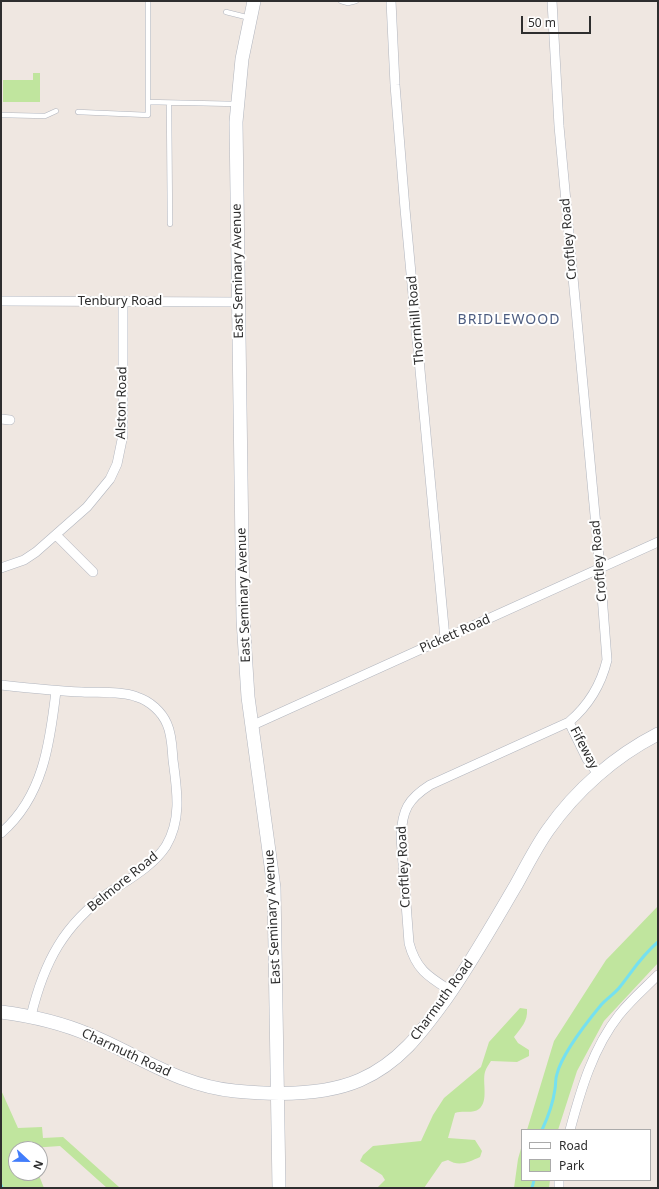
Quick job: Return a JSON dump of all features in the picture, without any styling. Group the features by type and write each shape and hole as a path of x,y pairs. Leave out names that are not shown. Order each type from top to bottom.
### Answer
{"street":[{"name":"East Seminary Avenue","path":"254,1 242,59 237,104 238,302 243,619 251,726 268,831 274,888 279,1188"},
{"name":"Thornhill Road","path":"391,1 395,85 445,638"},
{"name":"Croftley Road","path":"451,991 428,976 419,968 413,958 409,944 401,837 401,822 405,810 410,801 430,784 569,722 583,710 590,701 603,675 607,660 559,126 552,1"},
{"name":"Tenbury Road","path":"1,301 238,302"},
{"name":"Alston Road","path":"1,568 24,560 56,535 99,494 110,479 117,464 123,435 123,301"},
{"path":"56,535 93,572"},
{"name":"Pickett Road","path":"251,726 658,542"},
{"name":"Belmore Road","path":"1,685 56,691 136,696 145,700 157,710 167,724 170,734 178,799 177,813 171,836 156,858 88,909 55,949 41,980 31,1016"},
{"path":"1,833 26,804 39,779 50,742 56,691"},
{"name":"Fifeway","path":"569,722 587,759 598,774"},
{"name":"Charmuth Road","path":"1,1012 31,1016 92,1036 181,1079 208,1087 236,1091 311,1091 336,1087 360,1080 381,1069 400,1056 415,1040 451,991 478,950 548,831 565,808 598,774 625,754 658,734"},
{"path":"570,1129 580,1094 598,1049 618,1016 658,975"}],"lane":[{"path":"78,112 148,114 148,1"},
{"path":"341,1 348,3 356,1"},
{"path":"226,12 250,18"},
{"path":"148,102 237,104"},
{"path":"169,103 170,224"},
{"path":"1,115 46,116 56,111"}],"green space":[{"path":"33,73 40,73 40,102 3,102 3,80 33,80"},
{"path":"658,906 658,963 604,1021 577,1071 558,1129 527,1129 554,1041 606,960"},
{"path":"520,1008 527,1009 527,1013 524,1024 514,1037 518,1043 529,1050 529,1056 517,1062 491,1061 484,1076 485,1096 482,1106 474,1111 455,1113 448,1138 475,1140 482,1151 480,1157 464,1163 456,1163 448,1160 442,1162 424,1188 377,1188 385,1180 382,1175 360,1161 363,1155 373,1146 421,1141 433,1115 444,1098 481,1067 489,1042"},
{"path":"1,1090 18,1128 42,1127 43,1138 63,1137 119,1187 107,1188 60,1146 48,1147 48,1141 8,1141 8,1181 41,1181 44,1188 1,1188"},
{"path":"521,1148 521,1181 550,1181 549,1188 514,1188"}],"waterway":[{"path":"542,1129 552,1105 557,1074 569,1048 601,1005 619,988 642,958 658,942"},
{"path":"532,1188 534,1181"}],"district":[{"name":"BRIDLEWOOD","path":"509,320"}]}
